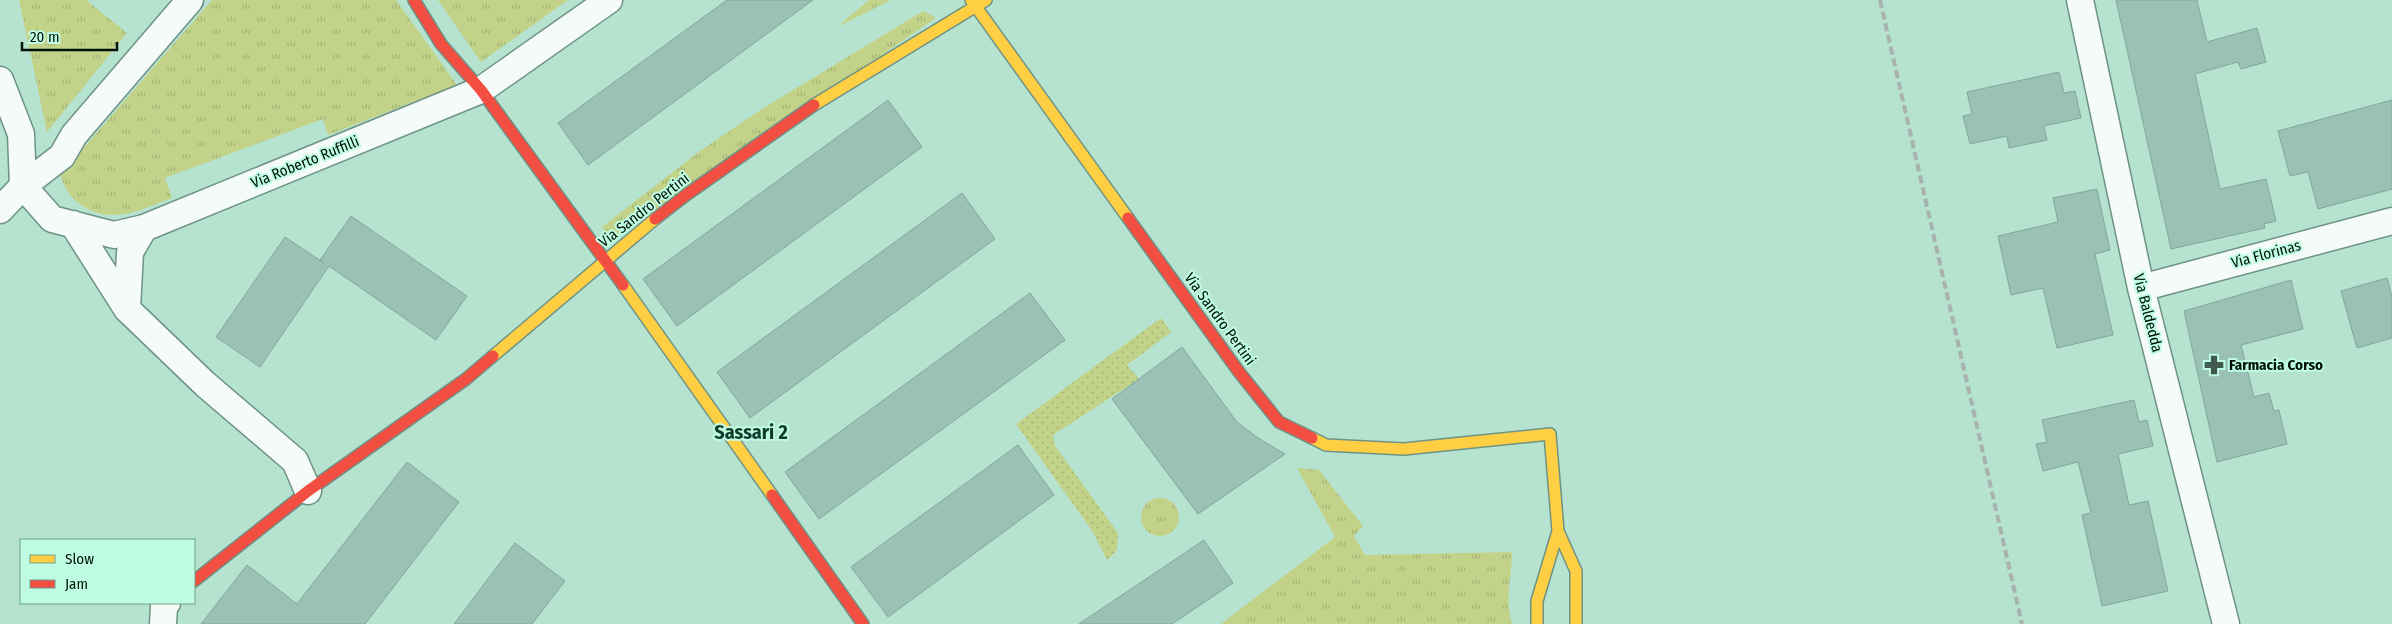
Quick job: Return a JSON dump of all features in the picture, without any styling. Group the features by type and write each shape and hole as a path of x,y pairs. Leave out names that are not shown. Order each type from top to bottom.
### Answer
{"street":[{"path":"0,210 23,186 62,156 74,135 190,0"},
{"path":"195,580 308,491 466,379 605,260 481,90 441,44 414,0"},
{"name":"Via Roberto Ruffilli","path":"23,186 52,219 114,235 144,228 481,90 609,0"},
{"path":"974,4 986,0"},
{"name":"Via Baldedda","path":"2080,0 2141,288 2226,624"},
{"name":"Via Sandro Pertini","path":"862,624 605,260 686,195 797,116 974,4 1239,372 1279,422 1326,445 1404,449 1550,434 1558,531"},
{"path":"0,80 21,134 23,186"},
{"name":"Via Florinas","path":"2141,288 2392,221"},
{"path":"72,224 127,309 205,384 295,461 308,491"},
{"path":"127,309 130,252 144,228"},
{"path":"1537,624 1537,601 1558,531"},
{"path":"1558,531 1576,571 1576,624"},
{"path":"163,624 164,606 166,604"}],"green space":[{"path":"19,0 86,0 127,33 47,132"},
{"path":"212,0 396,0 457,85 328,135 323,119 165,178 172,198 142,210 121,215 100,214 77,202 66,189 60,175"},
{"path":"438,0 568,0 481,62"},
{"path":"869,0 891,0 837,27"},
{"path":"923,11 936,18 611,240 602,227 700,151 762,109"},
{"path":"1161,318 1171,332 1127,365 1139,379 1053,435 1055,446 1118,533 1117,550 1107,560 1093,532 1016,424"},
{"path":"1297,468 1319,470 1363,526 1354,536 1365,555 1512,552 1508,596 1512,624 1221,624 1335,537"},
{"path":"1160,498 1173,504 1179,517 1173,530 1160,536 1147,530 1141,517 1147,504"}],"building":[{"path":"727,0 813,0 588,165 558,123"},
{"path":"2116,0 2197,0 2207,42 2257,28 2266,62 2241,69 2238,62 2195,74 2220,189 2266,179 2276,221 2264,224 2265,228 2171,249"},
{"path":"2059,72 2064,93 2075,91 2081,118 2044,126 2047,140 2009,148 2007,136 1970,144 1963,116 1972,114 1967,92"},
{"path":"888,100 922,147 677,326 643,279"},
{"path":"2392,100 2392,189 2318,209 2308,172 2290,176 2278,131"},
{"path":"2097,189 2110,250 2095,254 2113,335 2057,348 2043,288 2011,295 1998,236 2058,222 2053,198"},
{"path":"962,193 995,239 750,418 717,372"},
{"path":"351,216 467,296 436,340 329,266 260,367 216,337 285,237 324,263 320,260"},
{"path":"2387,278 2392,296 2392,338 2357,348 2341,291"},
{"path":"2291,280 2303,329 2241,345 2254,397 2269,393 2274,411 2279,410 2287,444 2217,462 2184,311"},
{"path":"1030,293 1065,340 819,519 785,472"},
{"path":"1182,347 1237,422 1258,438 1285,454 1198,514 1112,399"},
{"path":"2134,400 2139,422 2147,420 2153,446 2118,454 2129,505 2148,501 2168,591 2102,606 2082,515 2091,513 2078,462 2043,471 2036,444 2047,442 2042,420"},
{"path":"1018,445 1054,495 888,617 851,567"},
{"path":"407,462 459,502 365,624 201,624 247,565 297,604"},
{"path":"1204,540 1233,583 1172,624 1079,624"},
{"path":"515,543 565,581 532,624 454,624"}],"railway":[{"path":"1880,0 2022,624"}],"traffic: slow":[{"path":"971,0 1128,218"},
{"path":"814,105 986,0"},
{"path":"493,356 655,219"},
{"path":"623,285 772,495"},
{"path":"1312,438 1326,445 1404,449 1550,434 1558,531 1576,571 1576,624"},
{"path":"1537,624 1537,601 1558,531"}],"traffic: jam":[{"path":"414,0 441,44 481,90 623,285"},
{"path":"655,219 814,105"},
{"path":"1128,218 1239,372 1279,422 1312,438"},
{"path":"195,580 308,491 466,379 493,356"},
{"path":"772,495 863,624"}],"place":[{"name":"Farmacia Corso","path":"2214,365"}],"district":[{"name":"Sassari 2","path":"751,432"}]}
